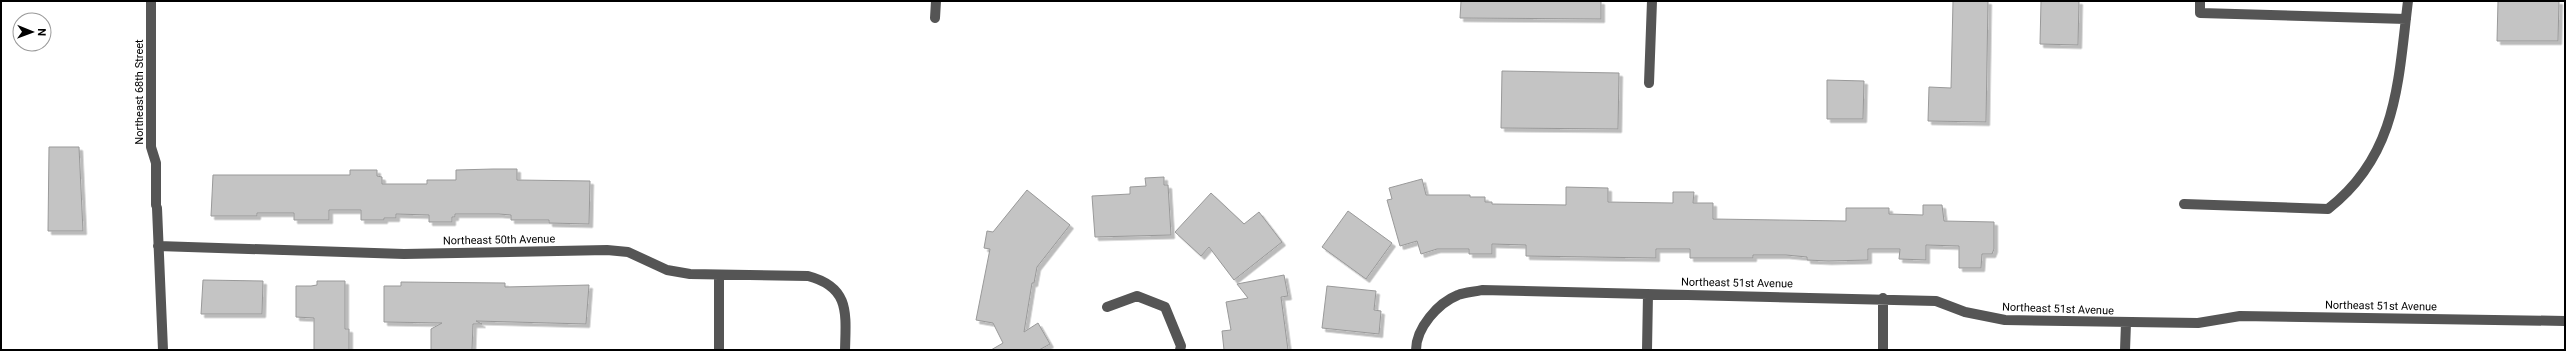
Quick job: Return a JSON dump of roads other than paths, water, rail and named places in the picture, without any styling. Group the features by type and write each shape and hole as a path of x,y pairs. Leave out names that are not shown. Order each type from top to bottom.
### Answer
{"street":[{"name":"Northeast 68th Street","path":"151,1 151,147 156,163 156,207 163,350"},
{"path":"935,18 936,1"},
{"path":"1649,84 1652,1"},
{"path":"2200,1 2200,13 2406,19"},
{"path":"2184,204 2328,209 2346,194 2363,175 2388,128 2395,105 2408,1"},
{"name":"Northeast 50th Avenue","path":"158,246 404,254 607,250 628,252 667,270 690,274 808,276 824,280 834,287 842,299 846,314 845,350"},
{"path":"719,275 719,350"},
{"name":"Northeast 51st Avenue","path":"1416,350 1423,327 1437,308 1458,295 1482,290 1883,298 1936,301 1965,312 2005,320 2198,323 2240,316 2565,321"},
{"path":"1647,350 1648,294"},
{"path":"1107,307 1137,296 1165,307 1181,346 1180,350"},
{"path":"1882,350 1883,298"},
{"path":"2125,350 2126,323"}]}
